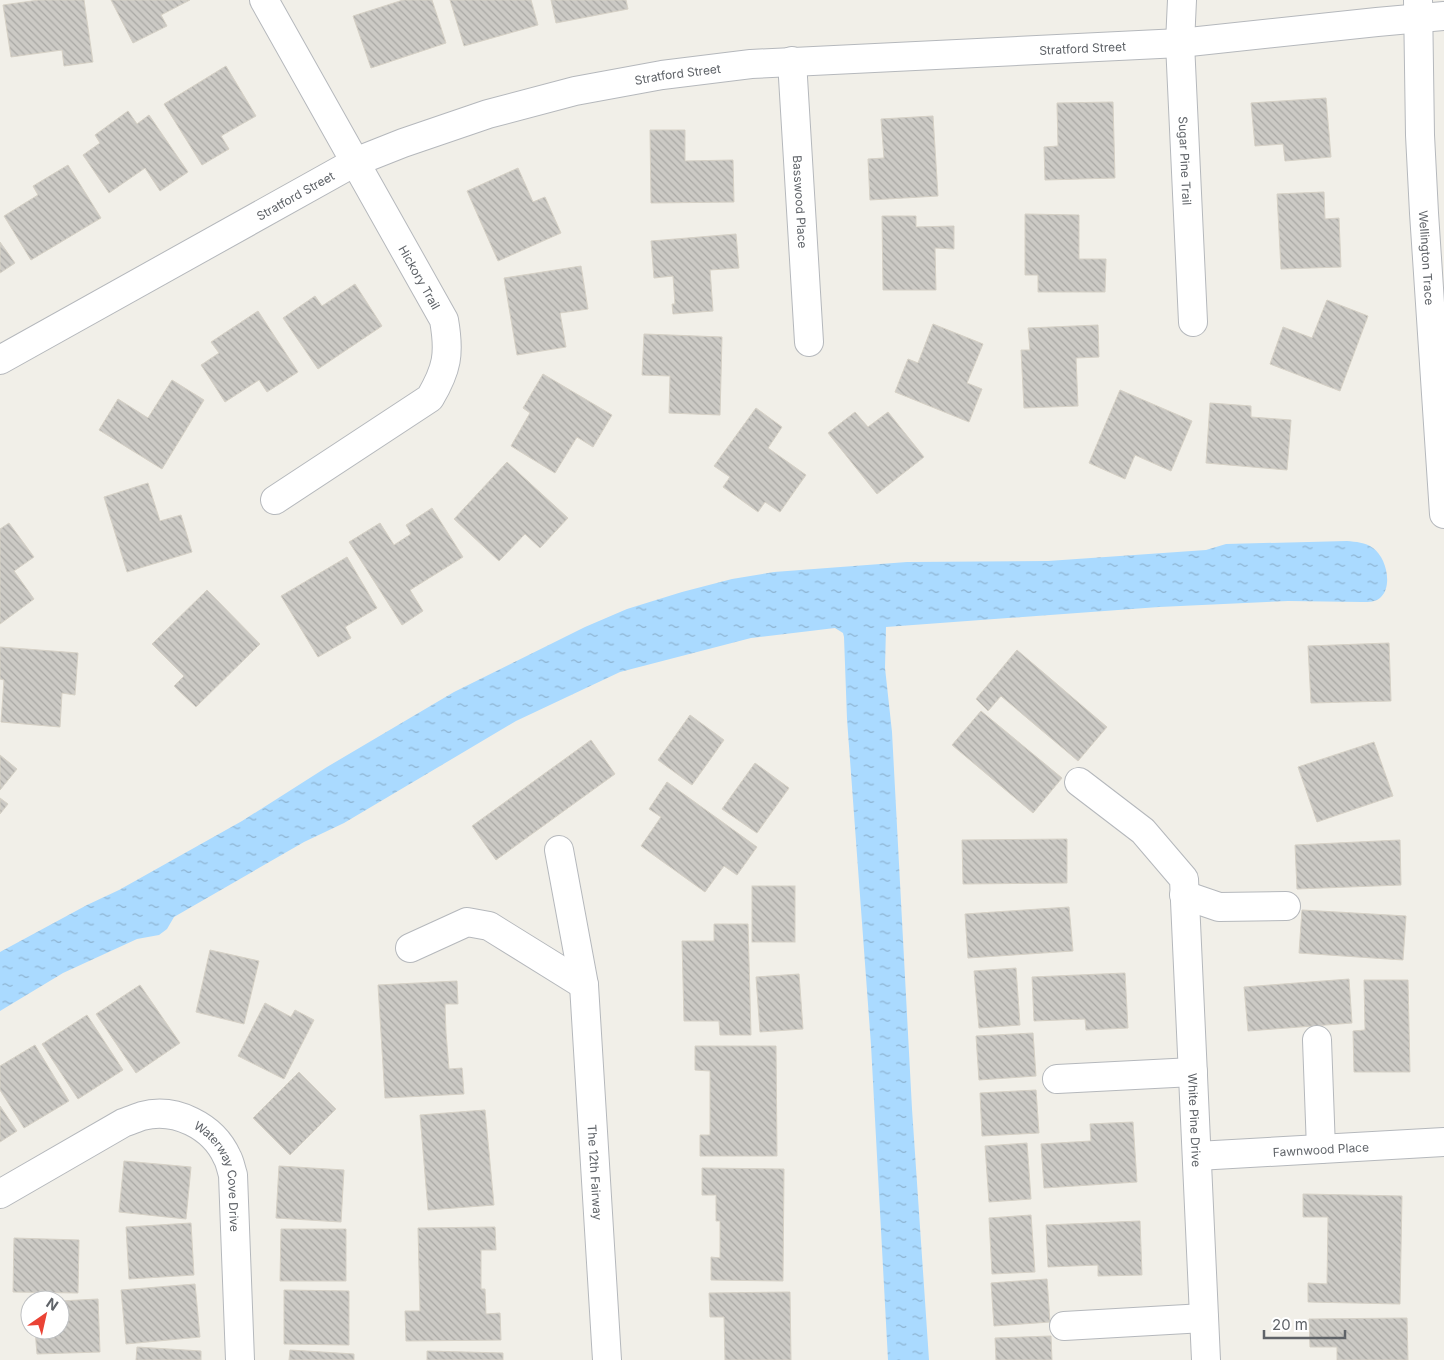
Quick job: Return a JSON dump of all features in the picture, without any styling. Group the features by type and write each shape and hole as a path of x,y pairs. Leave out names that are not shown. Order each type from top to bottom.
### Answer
{"street":[{"name":"Hickory Trail","path":"264,0 444,320 447,339 446,360 440,380 430,398 275,500"},
{"name":"Sugar Pine Trail","path":"1182,0 1180,43 1193,322"},
{"name":"Stratford Street","path":"0,360 355,162 403,143 488,114 575,91 662,75 752,64 1180,43 1417,9 1444,16"},
{"name":"Wellington Trace","path":"1417,9 1434,212 1444,514"},
{"name":"Basswood Place","path":"792,62 809,342"},
{"path":"1079,782 1143,831 1184,887 1219,907 1286,906"},
{"name":"The 12th Fairway","path":"559,850 584,985 607,1360"},
{"name":"White Pine Drive","path":"1184,887 1206,1360"},
{"path":"410,948 467,922 490,926 584,985"},
{"path":"1317,1040 1320,1149"},
{"path":"1057,1079 1193,1072"},
{"name":"Waterway Cove Drive","path":"0,1194 124,1123 142,1116 161,1114 179,1117 204,1128 217,1141 228,1157 233,1175 240,1360"},
{"name":"Fawnwood Place","path":"1197,1156 1444,1142"},
{"path":"1064,1326 1204,1318"}],"water":[{"path":"1347,541 1370,546 1378,552 1386,571 1387,586 1385,592 1377,600 1365,602 1288,601 1159,607 886,627 885,668 892,732 912,1109 929,1360 888,1360 871,1045 847,719 844,637 843,633 835,628 751,638 620,672 516,721 344,823 304,842 174,917 167,929 159,935 137,939 63,973 0,1011 0,952 119,890 242,821 327,767 454,692 585,627 627,609 732,579 774,572 907,562 1048,561 1206,550 1226,544"}],"building":[{"path":"39,0 84,0 93,62 64,66 62,50 11,57 3,5"},
{"path":"111,0 190,0 161,15 167,26 133,43"},
{"path":"403,0 432,0 446,43 371,68 353,16"},
{"path":"450,0 531,0 538,25 464,46"},
{"path":"551,0 626,0 628,9 556,23"},
{"path":"226,66 256,116 221,136 229,149 202,165 164,104"},
{"path":"1326,98 1331,157 1285,161 1283,144 1255,146 1251,103"},
{"path":"1113,102 1115,178 1045,180 1044,147 1058,146 1057,103"},
{"path":"128,111 137,124 149,115 188,172 160,191 145,168 109,193 83,155 100,143 95,135"},
{"path":"933,116 938,196 870,200 868,159 884,158 881,119"},
{"path":"650,130 685,130 685,161 733,160 734,202 651,203"},
{"path":"68,165 101,218 31,260 4,216 38,195 33,186"},
{"path":"518,168 533,202 545,197 561,233 498,261 467,191"},
{"path":"1324,192 1325,219 1339,218 1341,267 1281,269 1277,194"},
{"path":"1025,214 1079,215 1079,259 1106,259 1105,292 1038,292 1038,275 1025,275"},
{"path":"882,216 916,216 916,227 954,226 954,249 935,248 936,290 883,290"},
{"path":"736,234 739,268 710,270 713,311 673,314 672,304 675,304 673,276 654,278 651,241"},
{"path":"0,242 15,263 0,273"},
{"path":"581,266 588,309 560,313 566,347 517,355 504,278"},
{"path":"355,284 382,326 318,369 283,318 315,296 322,306"},
{"path":"1327,300 1368,316 1340,391 1270,364 1283,327 1312,338"},
{"path":"258,311 298,372 267,392 259,380 225,402 201,365 219,353 211,342"},
{"path":"933,324 983,344 967,383 982,389 969,422 895,392 908,359 918,363"},
{"path":"1098,325 1099,357 1076,358 1078,406 1024,408 1021,350 1030,350 1028,328"},
{"path":"644,334 722,337 720,415 669,413 670,376 642,375"},
{"path":"543,374 612,415 593,447 577,437 555,473 511,446 530,413 523,408"},
{"path":"172,380 204,400 162,469 99,430 118,399 148,418"},
{"path":"1120,390 1192,421 1171,471 1135,455 1125,479 1089,463"},
{"path":"1210,403 1251,406 1251,417 1291,420 1287,470 1206,463"},
{"path":"756,408 782,427 768,448 806,475 780,512 765,502 758,512 723,487 730,477 714,466"},
{"path":"855,412 868,427 888,412 924,457 877,494 828,433"},
{"path":"507,462 568,518 540,548 525,534 499,561 454,519"},
{"path":"148,483 160,521 181,515 192,552 127,572 104,497"},
{"path":"432,508 463,557 410,590 423,611 402,625 349,542 380,523 394,545 411,534 406,525"},
{"path":"9,523 34,557 14,571 34,599 0,624 0,529"},
{"path":"347,557 377,608 345,627 351,638 318,657 281,596"},
{"path":"207,590 260,644 196,707 174,686 184,676 152,644"},
{"path":"1389,643 1391,701 1311,703 1308,646"},
{"path":"0,647 78,653 75,695 62,693 60,727 1,722 4,680 0,679"},
{"path":"1017,650 1107,727 1078,761 1001,696 988,711 976,699"},
{"path":"981,711 1062,778 1033,813 952,745"},
{"path":"690,715 724,740 692,785 658,760"},
{"path":"591,740 615,774 496,860 472,826"},
{"path":"1374,742 1393,796 1317,822 1298,767"},
{"path":"0,755 17,769 0,790"},
{"path":"755,763 789,788 757,833 722,809"},
{"path":"667,782 757,847 737,875 724,866 705,892 641,846 661,817 649,809"},
{"path":"0,798 8,804 0,814"},
{"path":"1067,839 1067,883 963,884 962,840"},
{"path":"1400,840 1401,885 1297,889 1295,845"},
{"path":"752,886 795,886 795,942 752,942"},
{"path":"1069,907 1073,951 968,958 965,914"},
{"path":"1302,910 1406,916 1403,960 1299,953"},
{"path":"714,924 748,924 751,1035 720,1035 719,1021 684,1021 682,941 714,941"},
{"path":"210,950 259,961 244,1024 196,1012"},
{"path":"1016,968 1020,1025 979,1028 974,971"},
{"path":"1125,973 1128,1028 1086,1030 1085,1019 1034,1021 1032,977"},
{"path":"799,974 803,1029 760,1032 756,977"},
{"path":"1349,979 1352,1023 1248,1031 1244,987"},
{"path":"1364,980 1408,980 1410,1072 1354,1072 1353,1031 1365,1030"},
{"path":"457,981 458,1004 445,1004 446,1033 449,1069 462,1068 464,1094 385,1098 378,985"},
{"path":"140,985 180,1043 136,1073 96,1014"},
{"path":"265,1003 291,1017 295,1010 314,1020 284,1079 238,1056"},
{"path":"87,1015 123,1070 78,1099 42,1044"},
{"path":"1033,1033 1036,1076 979,1080 976,1036"},
{"path":"35,1045 69,1101 24,1128 0,1090 0,1066"},
{"path":"695,1046 776,1046 777,1156 700,1156 700,1135 710,1135 710,1071 695,1070"},
{"path":"299,1072 336,1109 290,1155 253,1118"},
{"path":"1036,1090 1039,1133 982,1136 980,1093"},
{"path":"0,1106 17,1131 0,1142"},
{"path":"485,1110 494,1205 428,1210 420,1115"},
{"path":"1133,1122 1137,1182 1044,1188 1041,1144 1091,1141 1090,1124"},
{"path":"1027,1143 1031,1199 989,1202 985,1146"},
{"path":"124,1161 191,1167 186,1219 119,1212"},
{"path":"279,1166 344,1170 341,1222 276,1218"},
{"path":"702,1168 784,1169 783,1281 711,1280 711,1257 720,1258 720,1221 716,1221 716,1195 702,1195"},
{"path":"1303,1194 1402,1196 1400,1304 1308,1302 1308,1283 1327,1284 1328,1217 1303,1217"},
{"path":"1031,1215 1035,1272 992,1274 989,1218"},
{"path":"1140,1221 1142,1275 1098,1276 1098,1265 1048,1267 1046,1225"},
{"path":"191,1223 194,1275 129,1279 126,1227"},
{"path":"495,1227 496,1250 481,1250 481,1289 485,1289 486,1314 500,1313 501,1340 406,1341 405,1311 420,1311 418,1228"},
{"path":"281,1229 346,1229 346,1281 280,1281"},
{"path":"14,1238 79,1240 78,1293 70,1293 70,1290 20,1290 20,1292 13,1292"},
{"path":"1047,1279 1050,1322 994,1326 991,1283"},
{"path":"195,1284 200,1337 126,1344 121,1290"},
{"path":"284,1290 349,1291 349,1345 284,1344"},
{"path":"790,1292 791,1360 725,1360 724,1317 710,1317 709,1293"},
{"path":"98,1299 100,1352 37,1354 36,1340 70,1340 70,1300"},
{"path":"1407,1318 1408,1360 1337,1360 1337,1347 1310,1347 1309,1319"},
{"path":"1051,1336 1052,1360 996,1360 995,1338"},
{"path":"137,1347 201,1351 201,1360 136,1360"},
{"path":"290,1350 354,1354 354,1360 289,1360"},
{"path":"427,1351 503,1353 503,1360 427,1360"}]}
